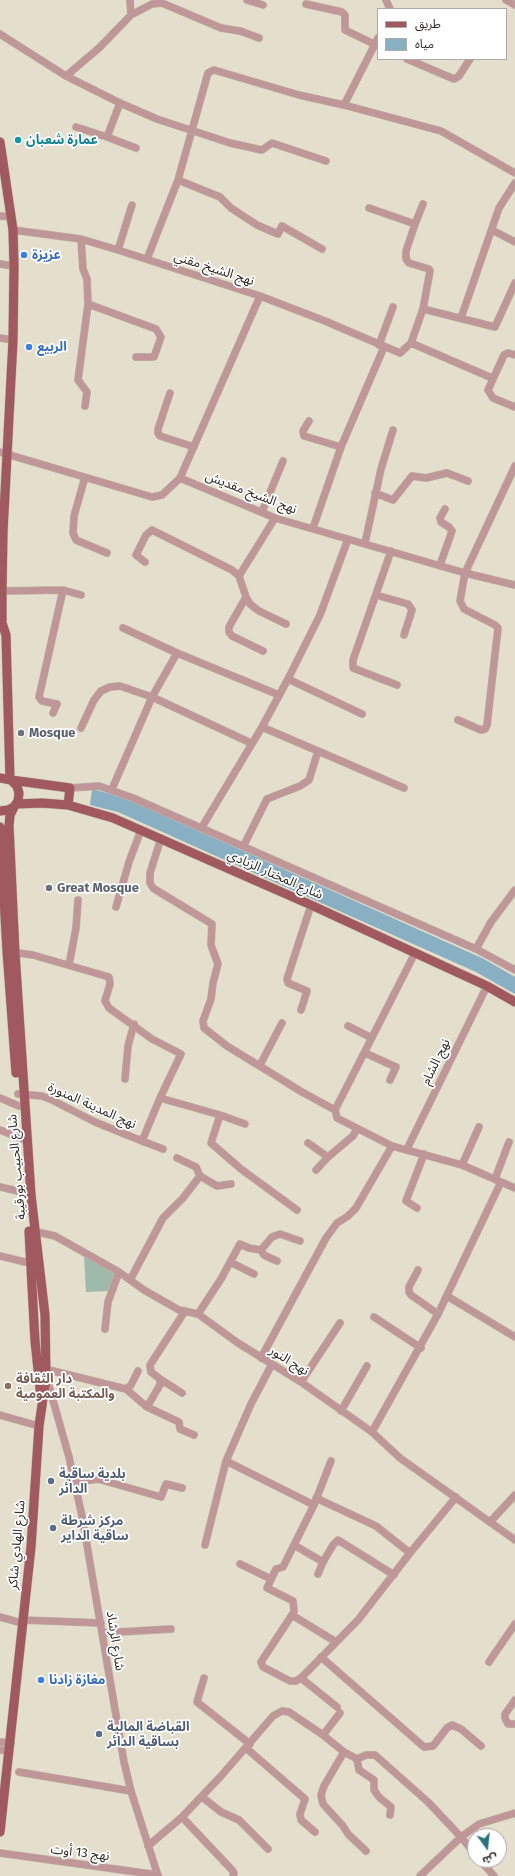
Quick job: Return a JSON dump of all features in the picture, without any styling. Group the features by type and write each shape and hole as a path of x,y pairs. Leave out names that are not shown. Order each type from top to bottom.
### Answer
{"main road":[{"name":"شارع الحبيب بورقيبة","path":"0,142 12,217 14,266 13,340 4,453 1,626 6,635 11,780 17,786 19,793 15,806 10,815 8,826 11,952"},
{"path":"0,778 70,788 68,805"},
{"name":"شارع المختار الزيادي","path":"15,806 42,803 68,805 113,818 311,905 487,986 515,1002"},
{"path":"0,811 8,810 15,806"},
{"name":"شارع الحبيب بورقيبة","path":"0,826 32,1231 35,1341 43,1373"},
{"name":"شارع الحبيب بورقيبة","path":"21,1094 19,1106 26,1193 45,1315 42,1405 39,1426"},
{"name":"شارع الهادي شاكر","path":"0,1832 31,1547 39,1426"}],"street":[{"path":"130,0 131,15"},
{"path":"247,0 263,5"},
{"path":"506,0 515,5"},
{"path":"66,76 99,48 131,15 152,4 162,3 220,28 240,31 259,38"},
{"path":"306,4 342,12 345,15 346,30 377,43 344,105"},
{"path":"0,34 66,76 120,103 157,119 230,144 262,150 272,143 326,161"},
{"path":"409,60 454,79 459,76 469,60"},
{"path":"147,259 178,180 208,73 214,70 299,95 344,105 440,131 515,173"},
{"path":"107,138 120,103"},
{"path":"76,127 136,148"},
{"path":"178,180 220,197 231,208 257,225 278,234 282,226 322,249"},
{"path":"461,318 499,208 515,183"},
{"path":"423,204 406,251 406,259 409,263 429,269 430,272 423,309 411,343 492,378"},
{"path":"118,250 132,205"},
{"path":"369,208 415,224"},
{"path":"0,216 12,217"},
{"name":"نهج الشيخ مقني","path":"13,230 81,239 147,259 260,296 325,321 400,353 411,343"},
{"path":"492,230 515,242"},
{"path":"81,239 83,269 88,279 88,304 78,380 87,392 85,406"},
{"path":"0,264 14,266"},
{"path":"423,309 495,327 515,283"},
{"path":"4,453 152,497 162,494 180,478 260,296"},
{"path":"88,304 156,329 161,337 154,357 136,357"},
{"path":"313,528 341,447 382,346 393,307"},
{"path":"0,338 13,340"},
{"path":"515,355 508,353 504,355 492,378 488,390 490,396 515,407"},
{"path":"170,393 158,433 160,436 194,446"},
{"path":"309,421 303,431 304,436 341,447"},
{"path":"365,543 381,469 394,430"},
{"path":"262,512 283,461"},
{"path":"458,720 481,730 486,728 490,714 498,633 495,625 464,609 461,605 465,573 515,466"},
{"path":"375,493 393,500 412,476 426,478 447,473 468,481"},
{"path":"85,477 74,516 73,534 76,540 107,553"},
{"name":"نهج الشيخ مقديش","path":"180,478 275,518 391,550 465,573 515,585"},
{"path":"440,565 452,531 440,522 440,518 445,509"},
{"path":"239,576 275,518"},
{"path":"145,562 136,555 146,535 152,530 232,570 239,576 250,604 259,611 286,624"},
{"path":"202,827 251,743 262,727 288,679 320,615 348,539"},
{"path":"391,550 353,660 353,668 397,685"},
{"path":"54,713 56,704 42,701 39,697 63,590"},
{"path":"2,591 63,590 81,596"},
{"path":"376,595 408,604 412,610 404,635"},
{"path":"246,597 229,627 229,632 232,636 263,651"},
{"path":"123,628 177,653 279,695"},
{"path":"112,789 152,697 177,653"},
{"path":"288,679 362,714"},
{"path":"81,728 94,700 101,691 110,687 120,686 152,697 251,743"},
{"path":"262,727 404,788"},
{"path":"244,845 267,799 300,786 309,780 318,751"},
{"path":"70,788 99,786 112,789 244,845 476,949 515,970"},
{"path":"116,907 129,862 141,830"},
{"path":"161,838 150,873 150,883 153,888 212,924 211,945 218,964 211,999 203,1021 204,1028 227,1046 302,1092 335,1110 339,1121 392,1146 462,1165 515,1188"},
{"path":"476,949 492,922 515,890"},
{"path":"69,965 76,928 78,900"},
{"path":"301,1010 307,991 288,983 287,979 311,905"},
{"path":"11,952 69,965 109,977 110,984 106,1001 109,1008 134,1024 128,1046 125,1079"},
{"path":"335,1110 415,953"},
{"name":"نهج الشام","path":"407,1149 487,986"},
{"path":"260,1065 282,1023"},
{"name":"نهج المدينة المنورة","path":"21,1094 42,1096 50,1099 95,1122 142,1141 181,1054 152,1039 134,1024"},
{"path":"348,1026 372,1038"},
{"path":"365,1053 396,1067 390,1080"},
{"path":"0,1098 19,1106"},
{"path":"160,1098 220,1115 245,1124"},
{"path":"220,1115 211,1143 241,1169 297,1210"},
{"path":"462,1165 479,1127"},
{"path":"316,1170 328,1157 353,1136 356,1129"},
{"path":"0,1130 22,1139"},
{"path":"142,1141 163,1149"},
{"path":"372,1432 421,1348 479,1231 498,1181 509,1142"},
{"path":"308,1144 328,1157"},
{"path":"261,1358 326,1238 337,1223 348,1216 356,1208 392,1146"},
{"path":"416,1208 406,1201 424,1154"},
{"path":"176,1158 196,1166 200,1176 217,1186 231,1184"},
{"path":"130,1280 163,1218 183,1198 200,1176"},
{"path":"0,1187 26,1193"},
{"name":"نهج النور","path":"32,1231 55,1236 119,1272 174,1308 198,1314 238,1343 301,1382 372,1432 400,1458 515,1540"},
{"path":"261,1250 272,1237 280,1234 300,1241"},
{"path":"198,1314 240,1244 249,1248 261,1250 264,1255 277,1261"},
{"path":"0,1256 25,1262 32,1261"},
{"path":"230,1262 254,1274"},
{"path":"418,1270 409,1287 409,1292 411,1296 438,1314"},
{"path":"105,1329 108,1302 119,1272"},
{"path":"447,1296 515,1338"},
{"path":"182,1393 151,1372 150,1365 185,1311"},
{"path":"374,1317 421,1348"},
{"path":"301,1382 340,1323"},
{"path":"205,1545 226,1461 251,1404 272,1364"},
{"path":"341,1411 367,1366"},
{"path":"126,1389 131,1385 138,1371"},
{"path":"43,1373 126,1389 147,1407 179,1422 180,1429 194,1435"},
{"name":"شارع الرشاد","path":"43,1373 75,1482 101,1623 111,1692 131,1791 158,1875"},
{"path":"147,1407 160,1385 160,1379"},
{"name":"شارع الرشاد","path":"42,1388 54,1407"},
{"path":"0,1415 39,1426"},
{"path":"226,1461 315,1501 376,1526 410,1553"},
{"path":"332,1461 315,1501 283,1567 276,1569 267,1588 293,1602 294,1611 261,1662 263,1667 290,1681 296,1681 301,1678 358,1620 456,1497"},
{"path":"75,1482 98,1479 161,1497 166,1484 182,1488"},
{"path":"490,1522 515,1495"},
{"path":"318,1574 333,1545 338,1540 394,1575"},
{"path":"294,1545 323,1562"},
{"path":"240,1564 271,1579"},
{"path":"292,1614 336,1642"},
{"path":"0,1617 22,1622 101,1623"},
{"path":"489,1662 515,1624"},
{"path":"102,1633 171,1629"},
{"path":"321,1657 424,1747 433,1746 447,1728 452,1725 461,1730 481,1746"},
{"path":"204,1678 197,1702 248,1746 304,1799 300,1814 301,1820 315,1832"},
{"path":"301,1678 338,1710 323,1735"},
{"path":"514,1703 505,1714 504,1718 508,1724 515,1724"},
{"path":"148,1846 182,1817 202,1797 273,1716 282,1711 289,1712 323,1735 344,1752 357,1759 360,1770 374,1780 374,1790 378,1797 391,1807 390,1815"},
{"path":"0,1742 10,1747"},
{"path":"0,1750 10,1747"},
{"path":"344,1752 324,1786 321,1795 323,1804 343,1826 348,1834 366,1851"},
{"path":"357,1759 366,1755 375,1755 428,1802 467,1844"},
{"path":"19,1772 131,1791"},
{"path":"202,1797 221,1812 239,1820 268,1849"},
{"path":"420,1876 461,1837 480,1824 515,1813"},
{"path":"182,1817 234,1872 233,1876"},
{"name":"نهج 13 أوت","path":"0,1853 158,1875"},
{"path":"487,1868 494,1876"}],"green space":[{"path":"84,1255 115,1273 108,1291 86,1292"}],"water":[{"path":"92,789 123,797 484,959 515,977 515,994 476,972 118,812 90,805"}],"place":[{"name":"عمارة شعبان","path":"18,140"},
{"name":"عزيزة","path":"24,255"},
{"name":"الربيع","path":"29,347"},
{"name":"Mosque","path":"21,733"},
{"name":"Great Mosque","path":"49,888"},
{"name":"دار الثقافة والمكتبة العمومية","path":"8,1386"},
{"name":"بلدية ساقية الدائر","path":"51,1481"},
{"name":"مركز شرطة ساقية الداير","path":"53,1528"},
{"name":"مغازة زادنا","path":"41,1680"},
{"name":"القباضة المالية بساقية الدائر","path":"99,1734"}]}
